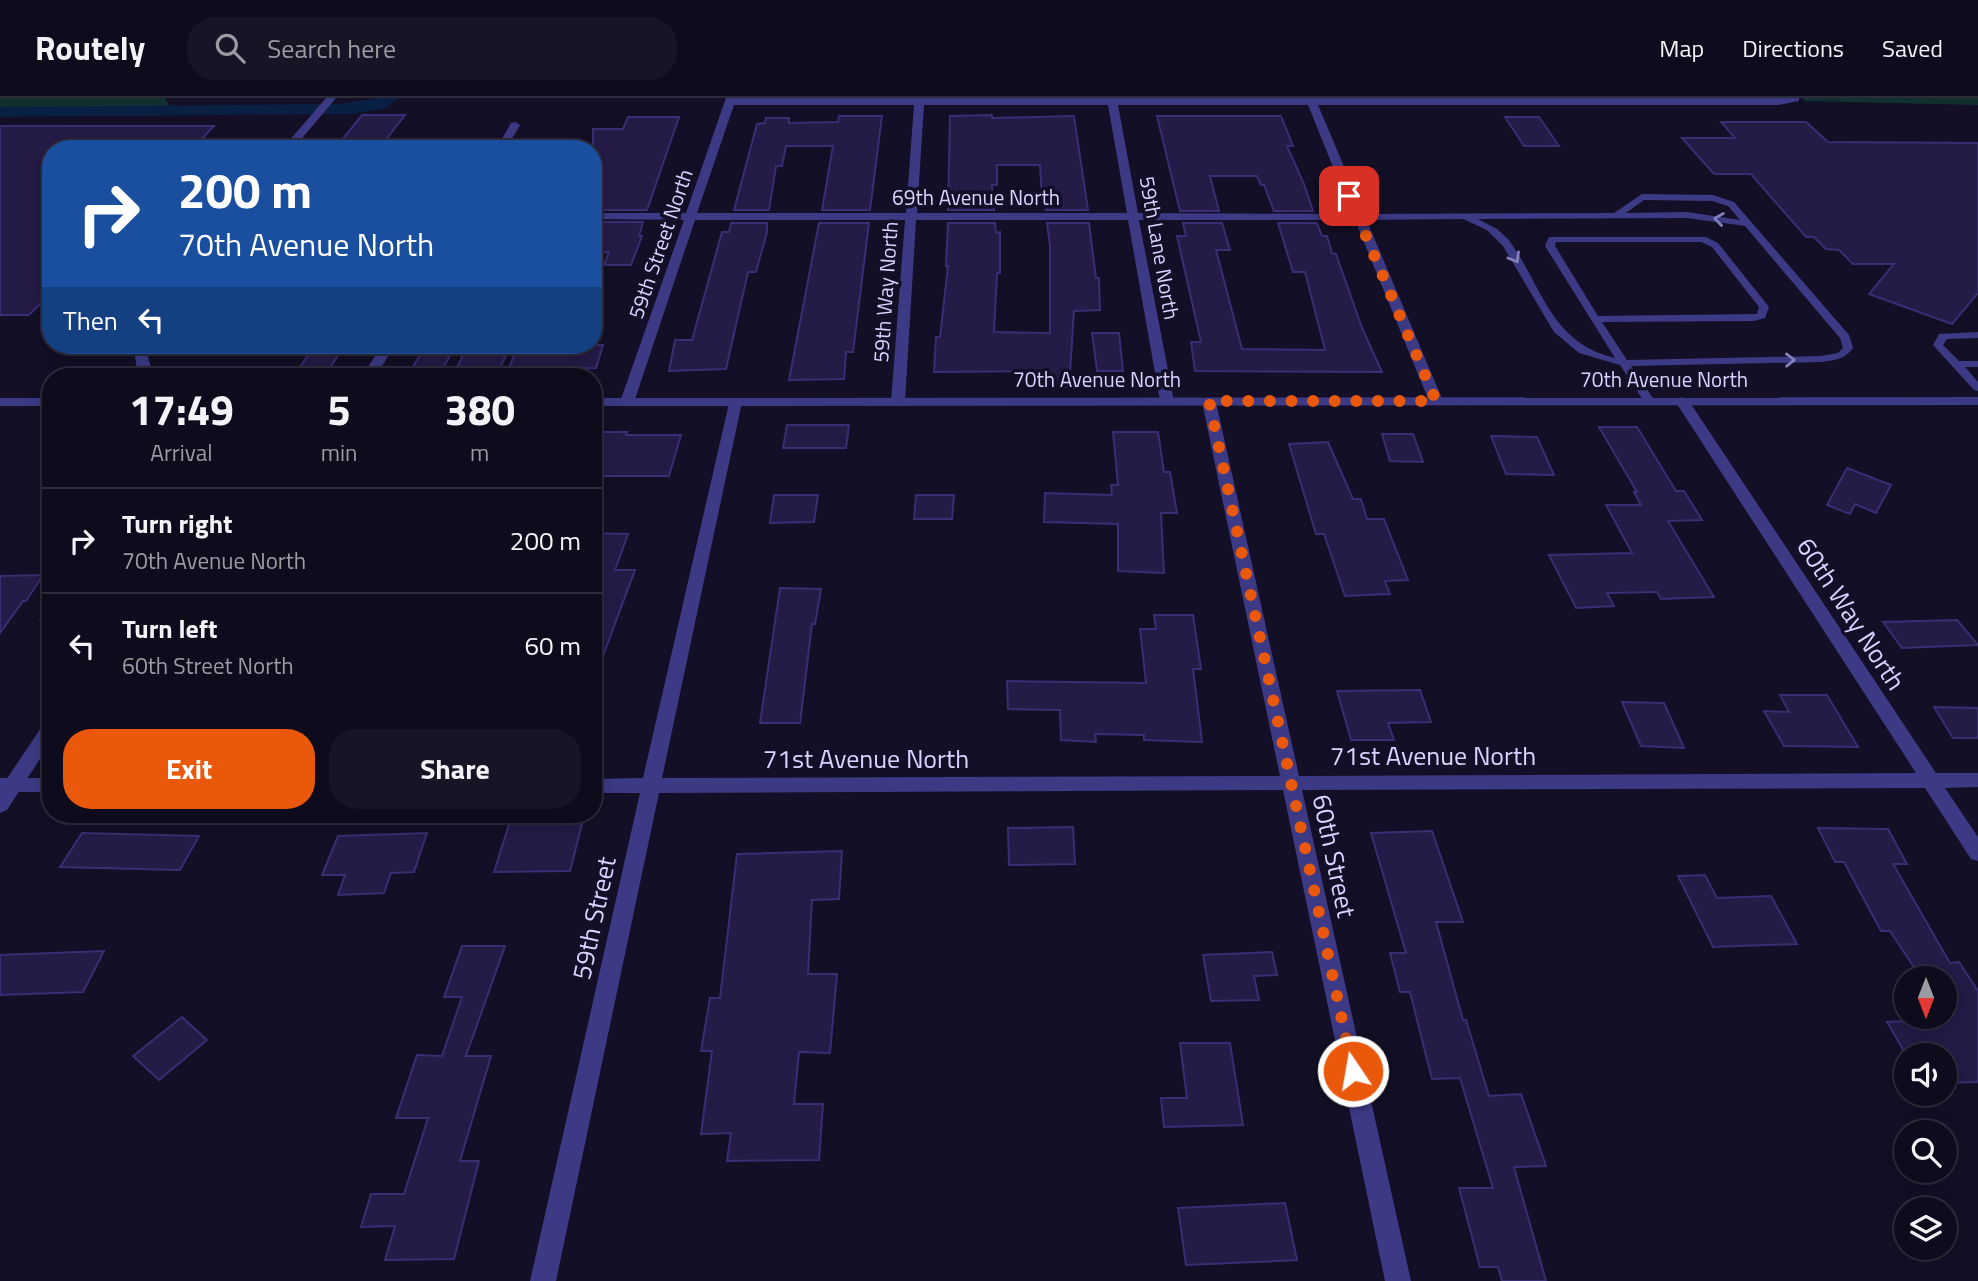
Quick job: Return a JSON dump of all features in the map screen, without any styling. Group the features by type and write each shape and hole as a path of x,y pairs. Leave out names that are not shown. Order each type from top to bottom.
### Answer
{"street":[{"path":"730,100 1112,102 1794,99"},
{"path":"295,140 329,100"},
{"name":"59th Street North","path":"628,402 730,100"},
{"path":"1311,100 1436,401"},
{"name":"59th Way North","path":"898,401 919,102"},
{"name":"59th Lane North","path":"1112,102 1167,401"},
{"path":"506,140 515,125"},
{"name":"69th Avenue North","path":"602,216 1358,217"},
{"name":"59th Street","path":"542,1281 735,401"},
{"name":"60th Street","path":"1209,401 1398,1281"},
{"name":"60th Way North","path":"1682,401 1978,853"},
{"name":"70th Avenue North","path":"602,402 1978,401"},
{"path":"0,402 42,402"},
{"path":"0,805 7,785 42,739"},
{"name":"71st Avenue North","path":"602,786 1978,780"},
{"path":"7,785 42,785"}],"lane":[{"path":"1464,216 1497,233 1508,246 1558,332 1573,347 1595,358 1624,363 1821,359 1841,356 1847,348 1845,337 1731,204 1713,198 1642,197 1617,215"},
{"path":"1358,217 1687,215 1748,223"},
{"path":"1582,216 1597,238"},
{"path":"1596,319 1754,318 1764,312 1764,307 1710,241 1696,238 1558,238 1549,242 1596,319 1649,401"},
{"path":"1978,335 1943,336 1938,345 1978,388"},
{"path":"1956,364 1978,364"}],"green space":[{"path":"0,98 165,98 172,110 0,109"},
{"path":"1803,98 1978,98 1978,105 1804,101"}],"building":[{"path":"362,115 405,115 385,140 342,140"},
{"path":"992,115 992,118 1074,116 1088,210 1046,210 1045,199 1042,199 1040,165 997,165 997,185 992,185 994,210 948,210 950,116"},
{"path":"839,116 882,116 870,210 822,210 833,146 786,146 782,166 776,166 769,210 734,210 757,124 765,123 766,118 789,118 789,123 838,122"},
{"path":"1157,116 1281,116 1293,146 1287,146 1313,211 1274,211 1264,185 1261,185 1257,176 1210,176 1219,211 1180,211"},
{"path":"628,117 679,117 647,210 602,210 602,140 593,140 593,129 623,129"},
{"path":"1505,117 1539,117 1559,146 1524,146"},
{"path":"1721,122 1806,122 1828,142 1978,143 1978,293 1952,324 1869,294 1894,264 1853,264 1839,250 1826,249 1814,237 1806,237 1751,174 1714,174 1682,138 1735,138"},
{"path":"0,126 214,126 201,140 42,140 42,302 29,315 0,315"},
{"path":"602,222 643,222 639,236 642,236 631,265 604,265 609,252 602,252"},
{"path":"731,223 767,223 767,232 756,272 748,272 726,369 669,371 675,340 692,340 722,232 729,232"},
{"path":"819,223 869,223 853,352 846,352 844,379 789,380"},
{"path":"948,223 995,223 996,233 1000,232 1000,273 997,273 994,332 1050,333 1050,246 1047,223 1089,223 1096,278 1099,278 1100,310 1074,311 1069,387 1050,387 1050,371 934,372 936,337 940,337 948,266"},
{"path":"1183,223 1222,223 1230,250 1216,250 1242,349 1325,350 1305,272 1293,272 1278,223 1317,223 1322,236 1327,236 1332,253 1336,254 1362,328 1382,372 1195,371 1191,342 1201,342 1177,236 1186,236"},
{"path":"1092,333 1119,333 1123,371 1097,371"},
{"path":"308,354 339,354 330,368 300,368"},
{"path":"421,354 451,354 443,368 412,368"},
{"path":"464,354 507,354 500,368 457,368"},
{"path":"515,354 600,354 596,368 509,368"},
{"path":"787,425 849,425 846,448 783,448"},
{"path":"1599,427 1637,427 1676,491 1684,491 1702,520 1668,521 1714,597 1661,599 1657,592 1607,593 1614,606 1576,608 1549,555 1632,553 1606,505 1641,505 1634,492 1637,492"},
{"path":"602,432 681,435 669,476 602,476"},
{"path":"1113,432 1158,432 1164,472 1170,472 1177,513 1161,513 1164,573 1118,571 1118,524 1044,522 1045,493 1112,495 1111,485 1118,485"},
{"path":"1382,434 1413,434 1423,462 1390,461"},
{"path":"1491,436 1537,437 1554,475 1506,474"},
{"path":"1328,442 1353,499 1361,499 1367,519 1384,519 1408,580 1385,581 1390,594 1345,596 1324,534 1316,534 1289,444"},
{"path":"1847,468 1891,485 1876,513 1855,504 1850,514 1827,505"},
{"path":"774,495 818,495 814,522 770,523"},
{"path":"916,495 954,495 952,519 914,519"},
{"path":"602,533 628,534 615,570 635,570 602,659"},
{"path":"42,575 26,601 23,601 0,633 0,576"},
{"path":"780,588 821,589 815,624 812,624 800,723 760,723"},
{"path":"1154,615 1193,615 1201,669 1193,669 1202,742 1144,740 1144,735 1095,734 1096,742 1061,740 1060,710 1008,709 1007,681 1146,683 1140,629 1156,629"},
{"path":"1957,620 1978,645 1902,648 1883,622"},
{"path":"1420,690 1431,722 1388,723 1394,740 1351,740 1337,691"},
{"path":"1780,695 1827,695 1858,747 1784,746 1764,711 1789,712"},
{"path":"1622,702 1664,703 1684,748 1641,746"},
{"path":"1934,707 1978,708 1978,738 1953,738"},
{"path":"509,823 582,823 570,871 494,872"},
{"path":"1073,827 1075,864 1009,865 1008,828"},
{"path":"1818,828 1888,829 1907,864 1893,864 1950,963 1959,962 1978,991 1978,1082 1957,1083 1957,1043 1899,1043 1887,1022 1894,1022 1894,1029 1957,1029 1957,966 1913,966 1890,931 1881,931 1844,862 1835,862"},
{"path":"1432,831 1463,922 1436,922 1463,1020 1466,1020 1489,1096 1521,1094 1546,1166 1514,1167 1546,1281 1502,1281 1498,1267 1480,1267 1459,1188 1493,1188 1460,1078 1432,1079 1410,992 1400,992 1390,953 1406,953 1371,833"},
{"path":"82,833 199,836 180,870 60,867"},
{"path":"427,833 414,872 391,873 384,893 338,895 345,875 322,875 338,836"},
{"path":"842,851 839,899 812,900 808,974 837,974 830,1053 799,1052 794,1104 823,1104 819,1160 727,1161 731,1133 701,1134 712,1051 701,1051 710,998 720,998 737,854"},
{"path":"1705,875 1717,898 1771,896 1797,944 1713,947 1678,876"},
{"path":"462,946 505,946 466,1056 491,1056 460,1161 479,1161 454,1259 385,1260 395,1226 361,1227 371,1194 404,1194 428,1118 396,1118 417,1055 442,1056 462,997 444,997"},
{"path":"104,951 83,992 0,995 0,955"},
{"path":"1272,952 1277,975 1254,976 1259,1000 1211,1001 1203,955"},
{"path":"182,1017 207,1040 159,1080 133,1056"},
{"path":"1180,1043 1230,1043 1243,1125 1164,1127 1161,1098 1187,1098"},
{"path":"1285,1203 1297,1260 1186,1265 1178,1208"}],"waterway":[{"path":"0,112 340,109 373,106 390,98"}],"route":[{"path":"1349,196 1436,401 1209,401 1353,1071"}]}
